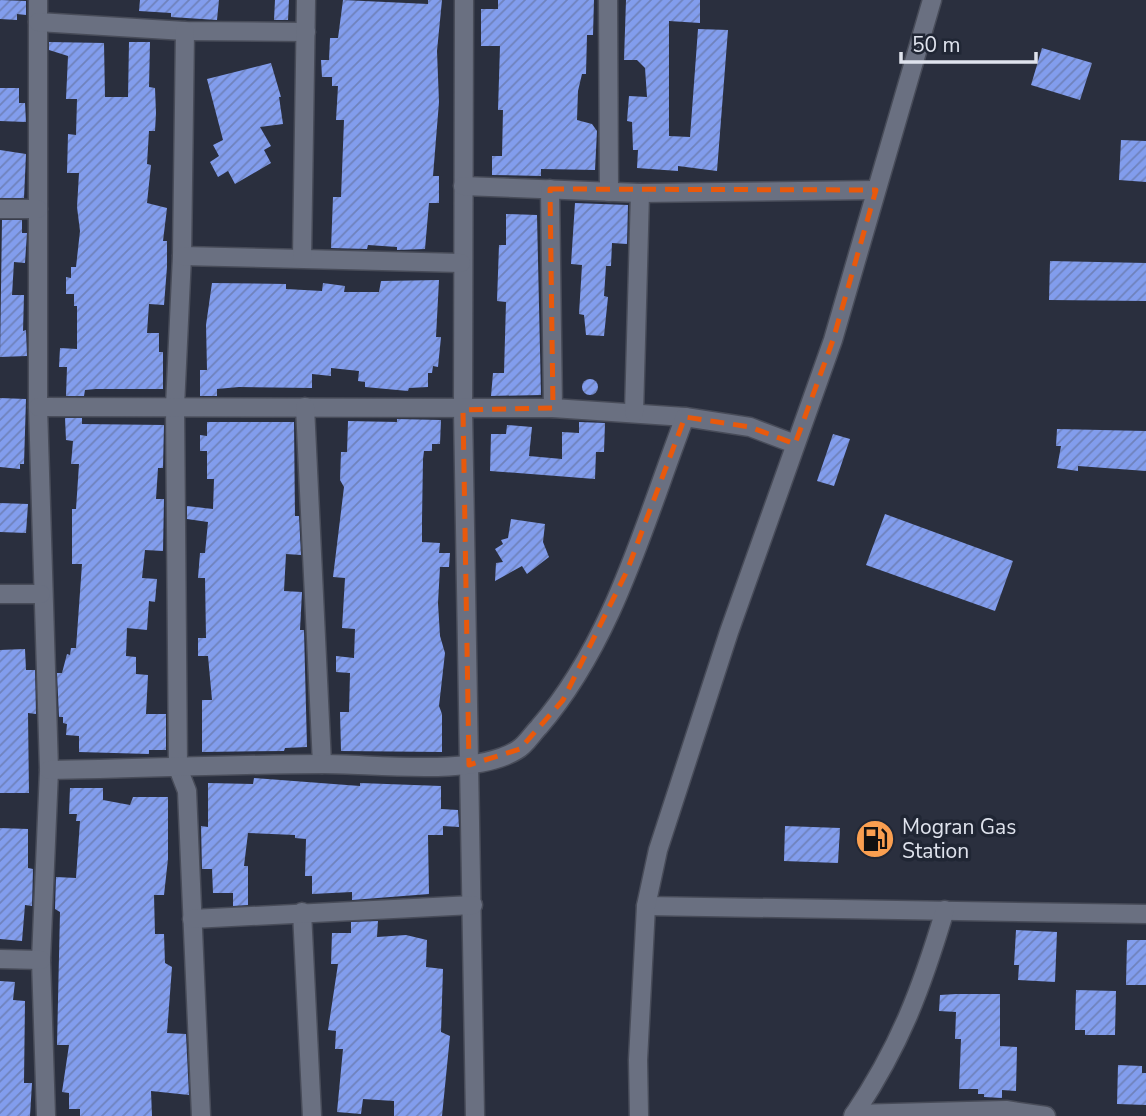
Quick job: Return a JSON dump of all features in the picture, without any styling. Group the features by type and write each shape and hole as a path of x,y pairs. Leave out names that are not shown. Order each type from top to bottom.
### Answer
{"street":[{"path":"38,0 38,407 41,594 49,770 41,960 46,1116"},
{"path":"302,258 306,0"},
{"path":"464,0 461,264 475,1116"},
{"path":"608,0 609,192"},
{"path":"639,1116 638,1060 646,906 658,850 679,780 795,444 834,340 932,0"},
{"path":"38,22 185,31 306,32"},
{"path":"185,31 182,256 175,406 178,768 187,791 201,1116"},
{"path":"463,186 640,193 876,190"},
{"path":"550,190 553,408"},
{"path":"634,413 640,193"},
{"path":"0,209 38,209"},
{"path":"182,256 461,264"},
{"path":"38,407 463,410 553,408 685,417 750,427 795,444"},
{"path":"306,407 322,764"},
{"path":"49,770 322,764 469,765 494,762 520,749 563,700 597,638 627,571 685,417"},
{"path":"0,594 41,594"},
{"path":"192,919 472,905"},
{"path":"646,906 1146,914"},
{"path":"853,1115 896,1046 921,989 945,910"},
{"path":"302,912 312,1116"},
{"path":"0,960 41,960"},
{"path":"853,1115 1006,1110 1046,1116"}],"highlighted area":[{"path":"550,189 876,190 833,340 795,444 750,427 685,417 627,571 563,700 520,749 469,765 463,410 553,408"}],"building":[{"path":"0,0 26,1 26,15 17,14 17,20 0,19"},
{"path":"140,0 219,0 217,20 171,17 171,13 139,11"},
{"path":"275,0 289,0 288,20 274,20"},
{"path":"343,0 428,4 428,0 442,0 437,51 439,102 433,176 439,176 439,203 429,203 425,249 397,250 397,247 368,245 367,249 331,248 333,197 341,197 344,120 336,120 338,86 332,86 332,77 322,77 321,60 329,60 330,38 338,38"},
{"path":"498,0 594,0 593,35 587,35 586,74 582,74 578,91 577,120 592,124 597,131 595,170 541,169 541,176 492,175 492,156 502,156 503,110 498,110 500,46 481,46 481,9 498,9"},
{"path":"626,0 700,0 700,23 669,21 669,136 690,137 698,29 728,30 717,171 678,166 678,171 637,168 638,150 633,150 632,122 627,121 629,96 647,97 645,68 637,60 624,60"},
{"path":"49,42 104,43 105,97 128,97 129,42 150,42 149,87 155,88 156,113 155,131 149,131 147,164 151,165 147,203 167,208 163,241 167,241 167,267 164,305 149,304 147,333 159,333 159,352 163,352 163,389 96,389 85,390 84,396 66,396 67,367 59,367 60,348 77,349 77,306 74,306 74,294 66,294 66,277 71,278 71,267 76,267 80,231 77,207 79,173 67,173 68,134 76,135 77,99 66,99 68,56 49,50"},
{"path":"1042,48 1092,63 1080,100 1031,85"},
{"path":"271,63 281,97 283,124 260,127 271,146 264,150 271,163 235,184 228,171 218,177 210,162 219,156 213,145 223,140 207,79"},
{"path":"0,88 19,88 19,103 25,103 26,122 0,121"},
{"path":"1121,140 1146,141 1146,182 1119,180"},
{"path":"0,150 26,154 24,198 0,198"},
{"path":"575,203 628,205 627,244 612,243 611,266 606,266 604,296 608,297 604,336 586,335 584,315 579,314 582,265 571,264"},
{"path":"506,214 537,215 541,395 491,396 493,373 504,373 506,302 497,301 499,245 506,245"},
{"path":"2,220 22,220 22,233 27,233 25,263 14,262 12,295 24,295 23,331 26,330 27,356 0,357"},
{"path":"1050,261 1146,263 1146,301 1049,300"},
{"path":"439,280 436,337 441,337 438,367 433,366 432,373 428,373 428,387 409,388 408,391 365,387 365,382 358,381 359,371 331,368 331,376 312,374 312,388 239,387 217,389 217,396 200,396 200,370 207,370 206,325 212,283 286,284 286,289 322,291 323,283 345,286 344,292 379,292 381,281"},
{"path":"590,379 596,381 596,393 590,395 584,393 582,387 584,381"},
{"path":"0,398 26,399 24,464 20,464 20,469 0,467"},
{"path":"65,418 82,418 82,424 164,425 163,468 158,468 156,499 164,499 163,551 145,550 142,578 157,579 155,602 149,601 147,630 127,628 126,656 136,657 136,674 148,675 146,714 166,714 166,750 149,750 149,754 79,752 79,736 66,735 67,724 63,723 63,717 59,717 57,673 62,673 71,648 76,648 82,564 72,564 72,509 76,509 79,464 71,464 73,441 66,440"},
{"path":"397,419 441,420 440,444 432,444 432,451 424,451 422,542 440,543 439,553 450,553 449,567 440,567 438,603 440,636 445,653 439,706 442,714 442,752 341,751 340,712 349,712 350,673 336,672 336,656 354,658 355,629 342,628 345,578 333,577 344,487 340,480 341,452 347,452 348,421 397,422"},
{"path":"207,422 294,422 295,516 299,516 301,555 286,554 284,591 302,592 300,630 304,630 307,747 285,748 284,751 202,752 202,700 212,700 208,656 198,656 198,638 206,638 205,578 198,578 200,553 205,553 208,522 187,519 187,506 213,509 214,479 207,479 207,451 200,451 200,435 207,436"},
{"path":"579,422 605,423 604,452 596,452 595,479 490,471 491,434 506,434 507,425 532,427 529,456 562,459 562,432 579,433"},
{"path":"1057,429 1146,431 1146,471 1078,466 1078,471 1057,468 1061,446 1056,446"},
{"path":"833,434 850,439 834,486 817,481"},
{"path":"0,503 28,504 26,533 0,532"},
{"path":"885,514 1013,561 995,611 866,565"},
{"path":"511,519 545,524 543,542 549,557 527,574 522,566 495,581 496,563 503,562 495,549 503,544 501,540 508,538"},
{"path":"25,649 26,670 35,670 36,714 28,713 29,793 0,793 0,650"},
{"path":"254,778 360,786 360,783 441,786 441,809 458,810 459,827 443,826 443,835 428,835 429,894 352,900 352,892 312,894 312,876 305,876 306,839 295,838 295,835 248,833 244,866 248,866 248,905 233,906 233,893 213,893 212,869 202,869 201,826 208,827 208,783 253,784"},
{"path":"70,788 103,788 103,800 130,805 133,797 168,797 168,859 164,895 154,895 155,934 164,934 165,963 172,967 167,1033 186,1034 189,1095 151,1091 152,1116 80,1116 80,1109 69,1109 69,1093 62,1092 69,1045 57,1045 60,912 55,909 56,877 76,878 80,821 76,821 77,814 69,814"},
{"path":"785,826 840,828 838,863 784,861"},
{"path":"0,828 28,829 28,868 33,869 32,906 25,905 22,941 0,939"},
{"path":"378,921 377,937 406,935 427,940 426,967 443,969 441,1032 450,1036 442,1116 394,1116 394,1101 363,1099 361,1114 337,1112 343,1049 335,1049 336,1031 328,1030 338,964 331,964 332,933 351,933 351,922"},
{"path":"1016,930 1057,932 1055,982 1018,980 1019,965 1014,965"},
{"path":"1127,940 1146,940 1146,985 1126,985"},
{"path":"0,981 15,982 13,1000 25,1001 24,1083 32,1083 30,1116 0,1116"},
{"path":"1076,990 1116,991 1115,1035 1085,1035 1085,1030 1075,1030"},
{"path":"1000,994 1000,1046 1017,1047 1016,1091 1002,1090 1002,1098 984,1097 984,1094 978,1094 978,1089 959,1089 961,1039 955,1039 956,1012 939,1011 940,995"},
{"path":"1118,1065 1142,1066 1142,1073 1146,1073 1146,1105 1117,1104"}],"place":[{"name":"Mogran Gas Station","path":"875,839"}]}
